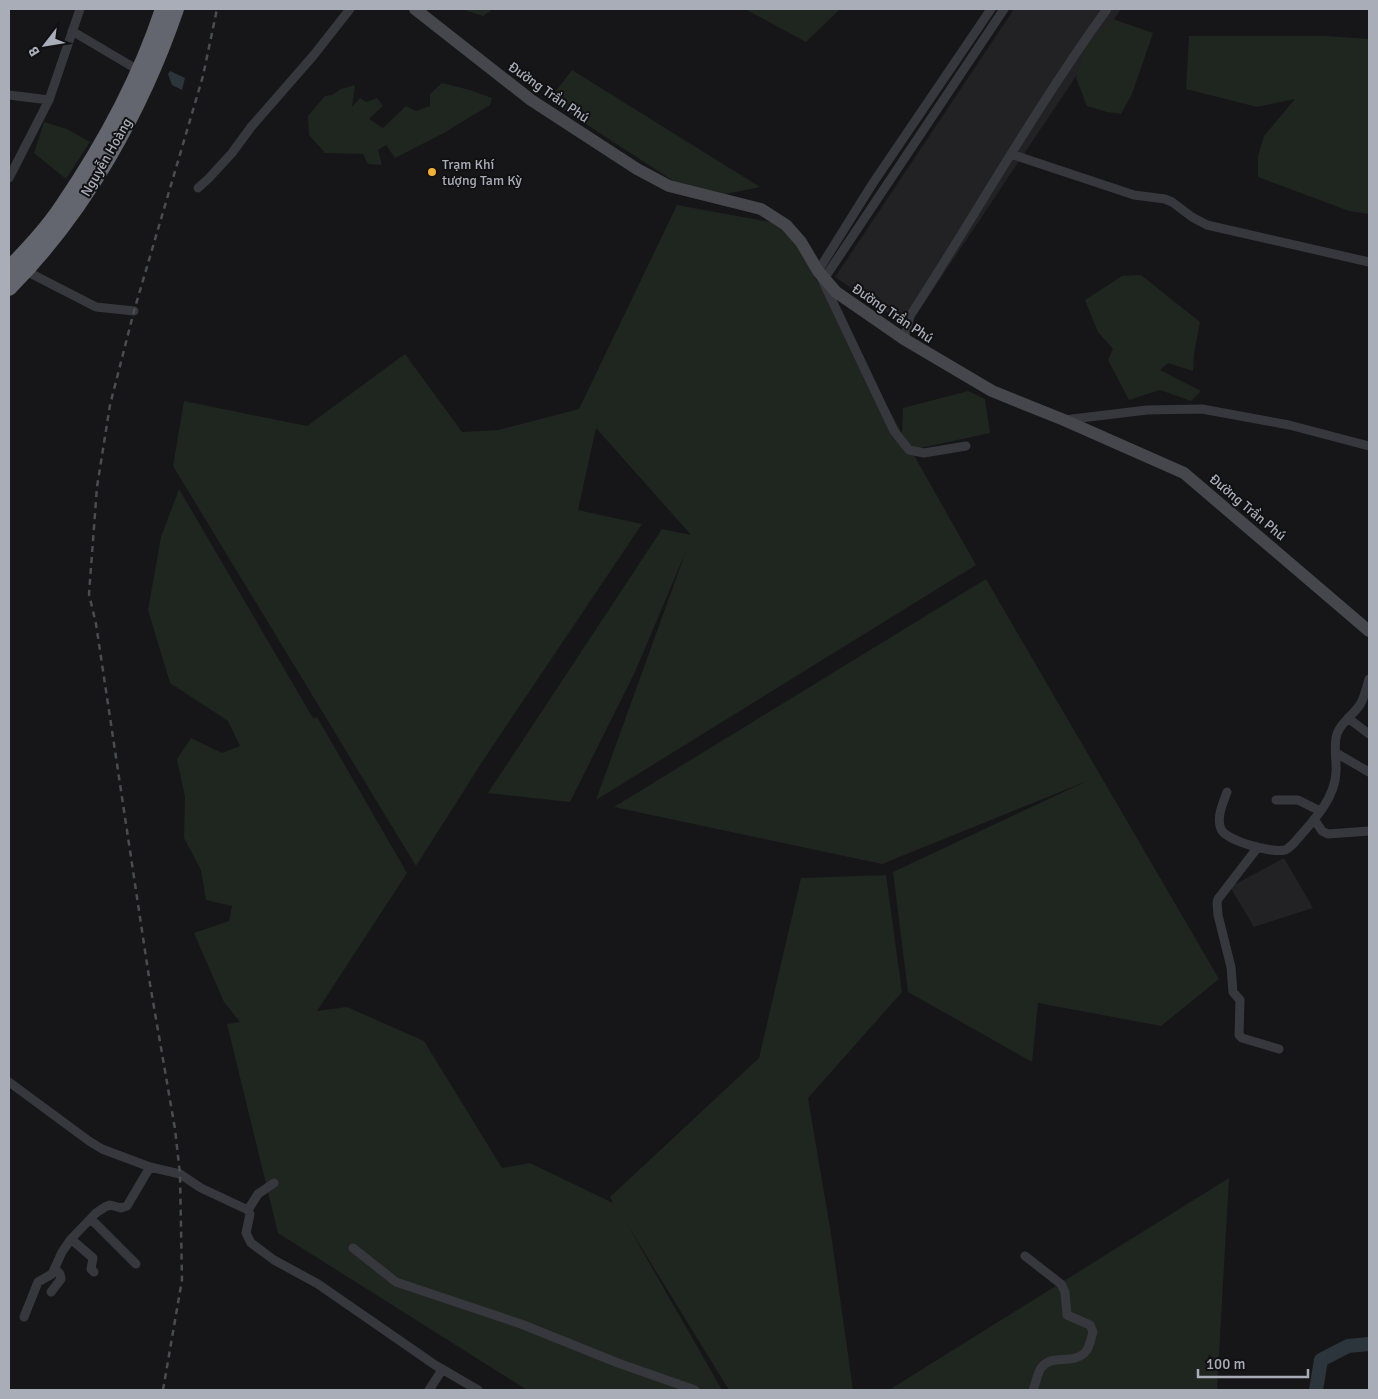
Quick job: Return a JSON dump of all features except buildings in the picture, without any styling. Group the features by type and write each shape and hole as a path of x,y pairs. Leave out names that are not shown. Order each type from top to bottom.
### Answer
{"highway":[{"name":"Nguyễn Hoàng","path":"9,269 62,207 124,103 163,9"},
{"name":"Nguyễn Hoàng","path":"9,288 57,234 93,183 129,119 156,62 176,9"}],"main road":[{"name":"Đường Trần Phú","path":"415,9 530,100 637,169 669,186 761,209 773,215 786,225 801,242 821,275 836,292 904,339 992,391 1064,420 1184,473 1369,630"}],"street":[{"path":"9,176 49,100 80,9"},
{"path":"198,188 232,152 350,9"},
{"path":"821,275 873,183 992,9"},
{"path":"821,275 1004,9"},
{"path":"904,339 910,316 1086,37 1107,9"},
{"path":"72,31 138,70"},
{"path":"9,95 49,100"},
{"path":"1011,154 1134,195 1172,202 1192,217 1207,225 1369,262"},
{"path":"26,271 96,307 134,311"},
{"path":"821,275 894,431 909,450 924,453 966,446"},
{"path":"1064,420 1147,410 1202,410 1289,425 1369,446"},
{"path":"1227,792 1220,811 1219,822 1222,831 1228,837 1258,847 1286,849 1291,846 1314,820 1329,798 1335,785 1336,736 1348,718 1366,703 1369,679"},
{"path":"1348,718 1369,734"},
{"path":"1336,754 1369,772"},
{"path":"1276,800 1298,800 1320,811"},
{"path":"1314,820 1328,834 1369,831"},
{"path":"1258,847 1218,899 1217,910 1231,967 1233,992 1240,1000 1239,1035 1242,1038 1279,1049"},
{"path":"9,1082 102,1150 150,1167 180,1174 201,1188 248,1210 250,1214 246,1233 251,1243 274,1260 318,1284 442,1370 478,1390"},
{"path":"24,1317 38,1282 50,1276 71,1239 105,1206 110,1205 121,1208 126,1206 150,1167"},
{"path":"248,1210 258,1194 274,1183"},
{"path":"91,1218 136,1264"},
{"path":"71,1239 93,1258 92,1268 94,1272"},
{"path":"353,1248 396,1282 521,1324 618,1363 695,1390"},
{"path":"1025,1256 1056,1278 1065,1292 1067,1315 1090,1325 1093,1332 1089,1346 1083,1354 1072,1360 1054,1360 1045,1364 1038,1375 1034,1390"},
{"path":"51,1292 61,1278 55,1269"},
{"path":"429,1390 442,1370"}],"shaded area":[{"path":"461,9 493,9 483,16"},
{"path":"745,9 840,9 806,42"},
{"path":"1014,9 1121,9 908,327 835,277"},
{"path":"1113,19 1153,33 1132,94 1121,114 1087,106 1076,78 1088,43"},
{"path":"1189,36 1324,36 1369,39 1369,214 1349,211 1258,177 1258,156 1264,136 1295,99 1257,107 1186,89"},
{"path":"572,70 760,187 701,199 549,100"},
{"path":"170,71 185,78 182,90 172,85 168,74"},
{"path":"442,83 492,98 490,105 442,134 395,158 386,145 378,150 382,165 368,164 363,154 325,153 309,135 308,116 325,96 332,95 341,89 355,85 352,107 360,98 366,102 377,98 383,106 369,119 383,128 406,106 416,111 430,106 430,94"},
{"path":"44,122 67,129 90,142 66,179 34,153"},
{"path":"677,205 786,225 902,433 903,408 968,391 985,399 990,433 911,450 976,565 596,800 686,551 635,672 570,802 488,793 662,529 691,535 596,428 578,510 642,524 484,759 416,866 173,466 184,401 307,426 405,354 462,432 498,430 579,409"},
{"path":"1141,275 1200,322 1193,371 1168,363 1160,370 1201,391 1191,401 1160,390 1129,400 1108,360 1113,349 1098,332 1085,300 1122,276"},
{"path":"179,489 313,718 317,717 407,873 317,1011 347,1007 424,1041 502,1168 530,1163 613,1203 610,1197 759,1058 801,878 886,875 902,992 808,1098 831,1234 853,1390 729,1390 627,1224 722,1390 527,1390 278,1233 227,1024 240,1022 224,1002 194,933 229,921 232,906 206,900 201,870 184,838 185,797 177,759 191,738 222,753 240,746 228,721 170,683 148,610 161,537"},
{"path":"986,579 1219,979 1161,1026 1038,1003 1032,1062 908,992 893,872 1087,781 882,864 614,807"},
{"path":"1284,858 1313,908 1254,927 1230,887"},
{"path":"1229,1178 1217,1390 889,1390"}],"waterway":[{"path":"1316,1390 1321,1360 1348,1346 1369,1344"}],"railway":[{"path":"163,1390 182,1280 180,1174 175,1129 150,984 96,624 89,594 97,487 110,405 134,311 203,76 217,9"}],"place":[{"name":"Trạm Khí tượng Tam Kỳ","path":"432,172"}]}
